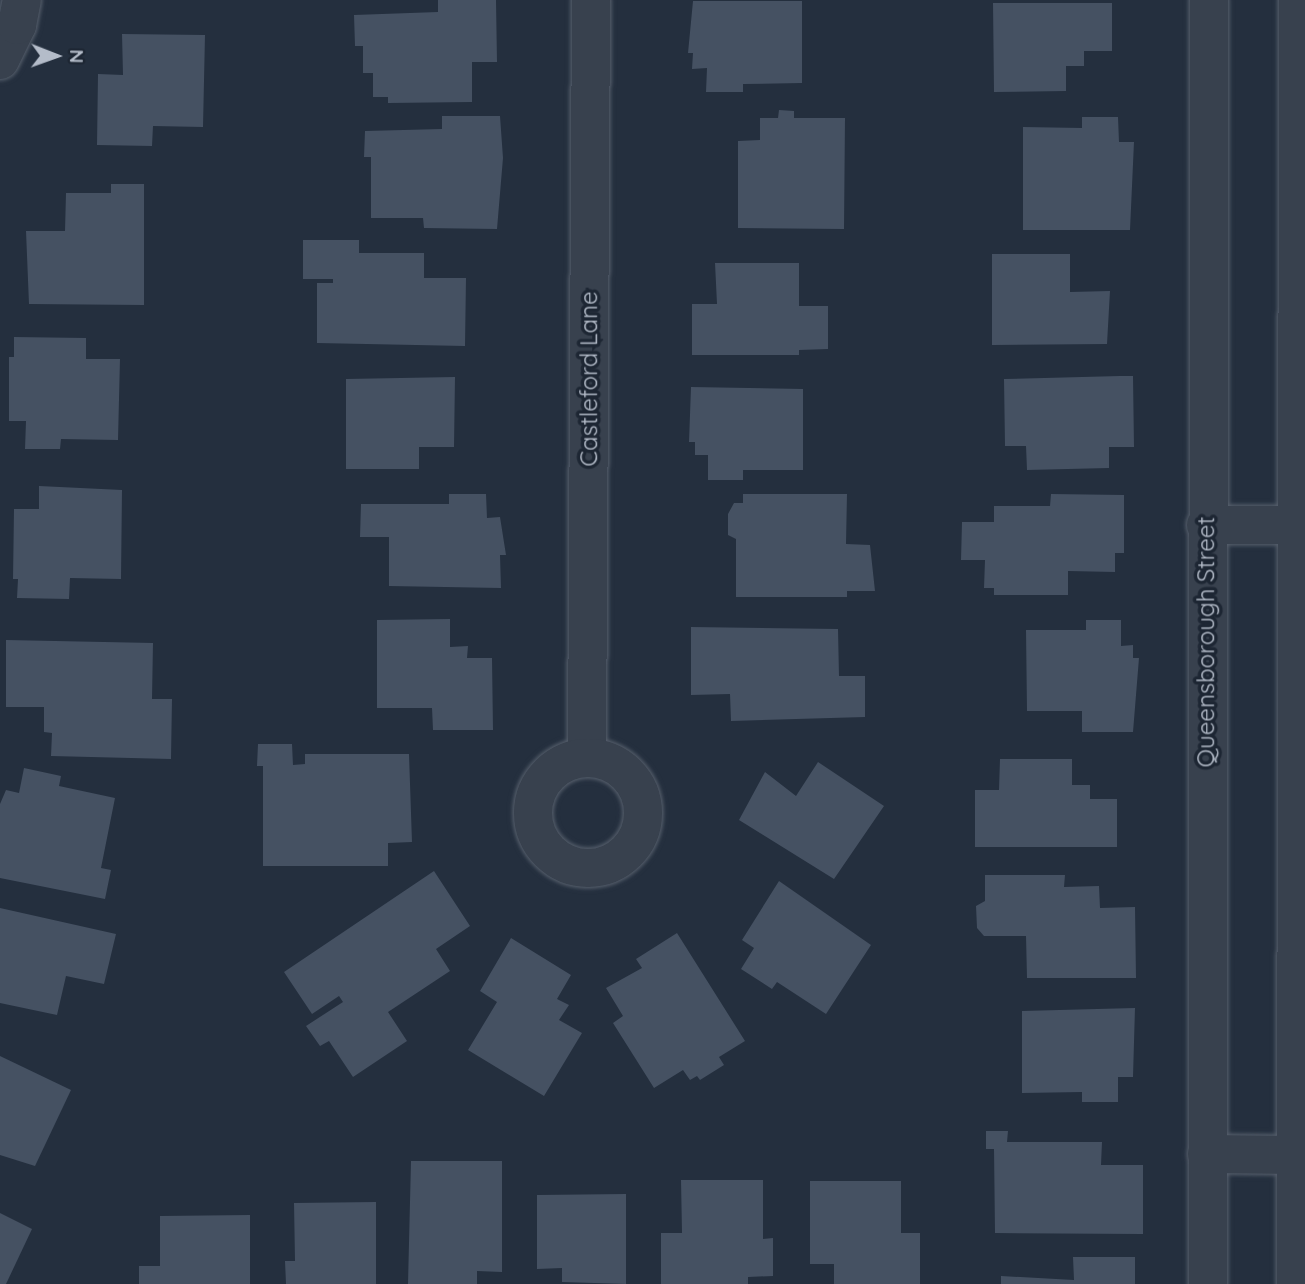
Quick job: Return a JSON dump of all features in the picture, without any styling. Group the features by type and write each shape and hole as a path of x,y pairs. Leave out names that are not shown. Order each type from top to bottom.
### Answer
{"street":[{"path":"0,60 17,25 22,0"},
{"name":"Castleford Lane","path":"587,758 591,0"},
{"name":"Queensborough Street","path":"1208,1284 1206,525 1209,0"},
{"path":"1296,1284 1300,525 1298,0"},
{"path":"1206,525 1300,525"},
{"path":"1207,1154 1296,1155"}],"building":[{"path":"438,0 496,0 497,62 472,62 472,102 388,103 388,97 373,97 373,73 363,73 363,46 355,46 354,15 438,12"},
{"path":"693,1 802,1 802,83 743,84 743,92 706,92 707,68 692,69 693,53 688,53"},
{"path":"993,3 1112,3 1112,51 1084,51 1084,66 1066,66 1066,91 994,92"},
{"path":"122,34 205,35 203,127 153,126 152,146 97,145 98,74 123,75"},
{"path":"779,110 794,111 794,118 845,118 844,229 738,228 738,141 760,140 760,118 778,118"},
{"path":"442,116 500,116 503,158 497,229 424,228 423,218 371,218 371,157 364,157 365,131 442,129"},
{"path":"1082,117 1118,117 1119,142 1134,142 1130,230 1023,230 1023,127 1082,128"},
{"path":"111,184 144,184 144,305 29,304 26,231 65,231 66,193 111,193"},
{"path":"303,240 359,240 359,253 424,253 424,278 466,278 465,346 317,343 317,283 333,283 333,279 303,279"},
{"path":"992,254 1070,254 1070,292 1110,291 1107,344 992,345"},
{"path":"715,263 799,263 799,306 828,306 828,349 799,350 799,355 692,355 692,304 717,304"},
{"path":"14,337 86,338 86,359 120,359 118,440 61,439 60,449 25,449 26,421 9,421 9,357 14,357"},
{"path":"1133,376 1134,447 1109,447 1109,468 1027,470 1026,446 1005,446 1004,379"},
{"path":"455,377 454,447 419,447 419,469 346,469 346,379"},
{"path":"691,387 803,389 803,470 743,470 743,480 708,480 708,455 695,455 695,442 689,442"},
{"path":"39,486 122,490 121,579 70,578 69,599 17,598 18,579 13,579 14,509 39,509"},
{"path":"449,494 486,494 487,518 500,517 506,555 500,555 501,588 389,586 389,537 360,537 361,504 449,504"},
{"path":"743,494 847,494 846,544 870,545 875,591 847,591 847,597 736,597 736,539 728,535 728,514 734,503 743,503"},
{"path":"1051,494 1124,495 1124,553 1115,553 1115,572 1068,571 1068,595 994,595 994,588 984,588 985,560 961,560 962,522 994,522 994,506 1050,506"},
{"path":"450,619 450,647 468,646 467,658 492,658 493,730 433,730 432,708 377,708 377,620"},
{"path":"1086,620 1121,620 1121,646 1133,645 1133,658 1139,658 1133,732 1082,732 1082,711 1027,711 1026,630 1086,630"},
{"path":"691,627 838,629 839,676 865,676 865,717 731,721 730,694 691,695"},
{"path":"6,640 153,643 152,699 172,699 171,759 51,756 52,733 44,732 44,707 6,707"},
{"path":"258,744 292,744 293,765 305,764 305,754 409,754 412,842 388,843 388,866 263,866 263,766 257,766"},
{"path":"1000,759 1072,759 1072,785 1090,785 1090,799 1117,799 1117,847 975,847 975,790 999,790"},
{"path":"818,762 884,806 834,879 739,820 765,772 796,796"},
{"path":"24,768 61,776 59,786 115,798 101,868 111,870 105,899 0,878 0,804 6,790 19,793"},
{"path":"434,871 470,926 436,949 450,971 388,1012 407,1041 353,1077 329,1041 320,1046 306,1026 343,1002 339,996 312,1014 284,972"},
{"path":"985,875 1065,875 1064,887 1099,886 1100,908 1135,907 1136,978 1027,978 1026,936 984,936 977,928 976,906 985,901"},
{"path":"779,881 871,945 826,1014 777,982 772,989 741,969 754,948 742,940"},
{"path":"0,908 116,934 104,984 66,976 57,1015 0,1003"},
{"path":"677,933 745,1041 719,1057 724,1065 700,1080 697,1076 690,1080 683,1070 654,1088 613,1023 623,1016 606,988 642,968 636,959"},
{"path":"511,938 571,975 557,999 569,1005 559,1020 582,1033 544,1096 468,1050 497,1002 480,991"},
{"path":"1135,1008 1133,1077 1118,1077 1118,1102 1082,1102 1082,1092 1022,1093 1022,1011"},
{"path":"0,1056 71,1090 35,1166 0,1155"},
{"path":"986,1131 1008,1131 1007,1142 1102,1142 1101,1165 1143,1165 1143,1234 995,1233 994,1149 986,1149"},
{"path":"411,1161 502,1161 502,1272 477,1271 477,1284 408,1284"},
{"path":"681,1180 763,1180 763,1239 773,1238 773,1276 748,1277 748,1284 661,1284 661,1233 682,1233"},
{"path":"810,1181 901,1181 901,1233 920,1233 920,1284 834,1284 834,1264 810,1264"},
{"path":"626,1194 626,1284 562,1282 562,1268 537,1269 537,1195"},
{"path":"376,1202 376,1284 286,1284 285,1261 295,1261 294,1203"},
{"path":"0,1213 32,1229 6,1284 0,1284"},
{"path":"250,1215 250,1284 139,1284 139,1266 160,1266 160,1216"},
{"path":"1073,1257 1135,1257 1135,1284 1001,1284 1001,1276 1074,1280"}]}
